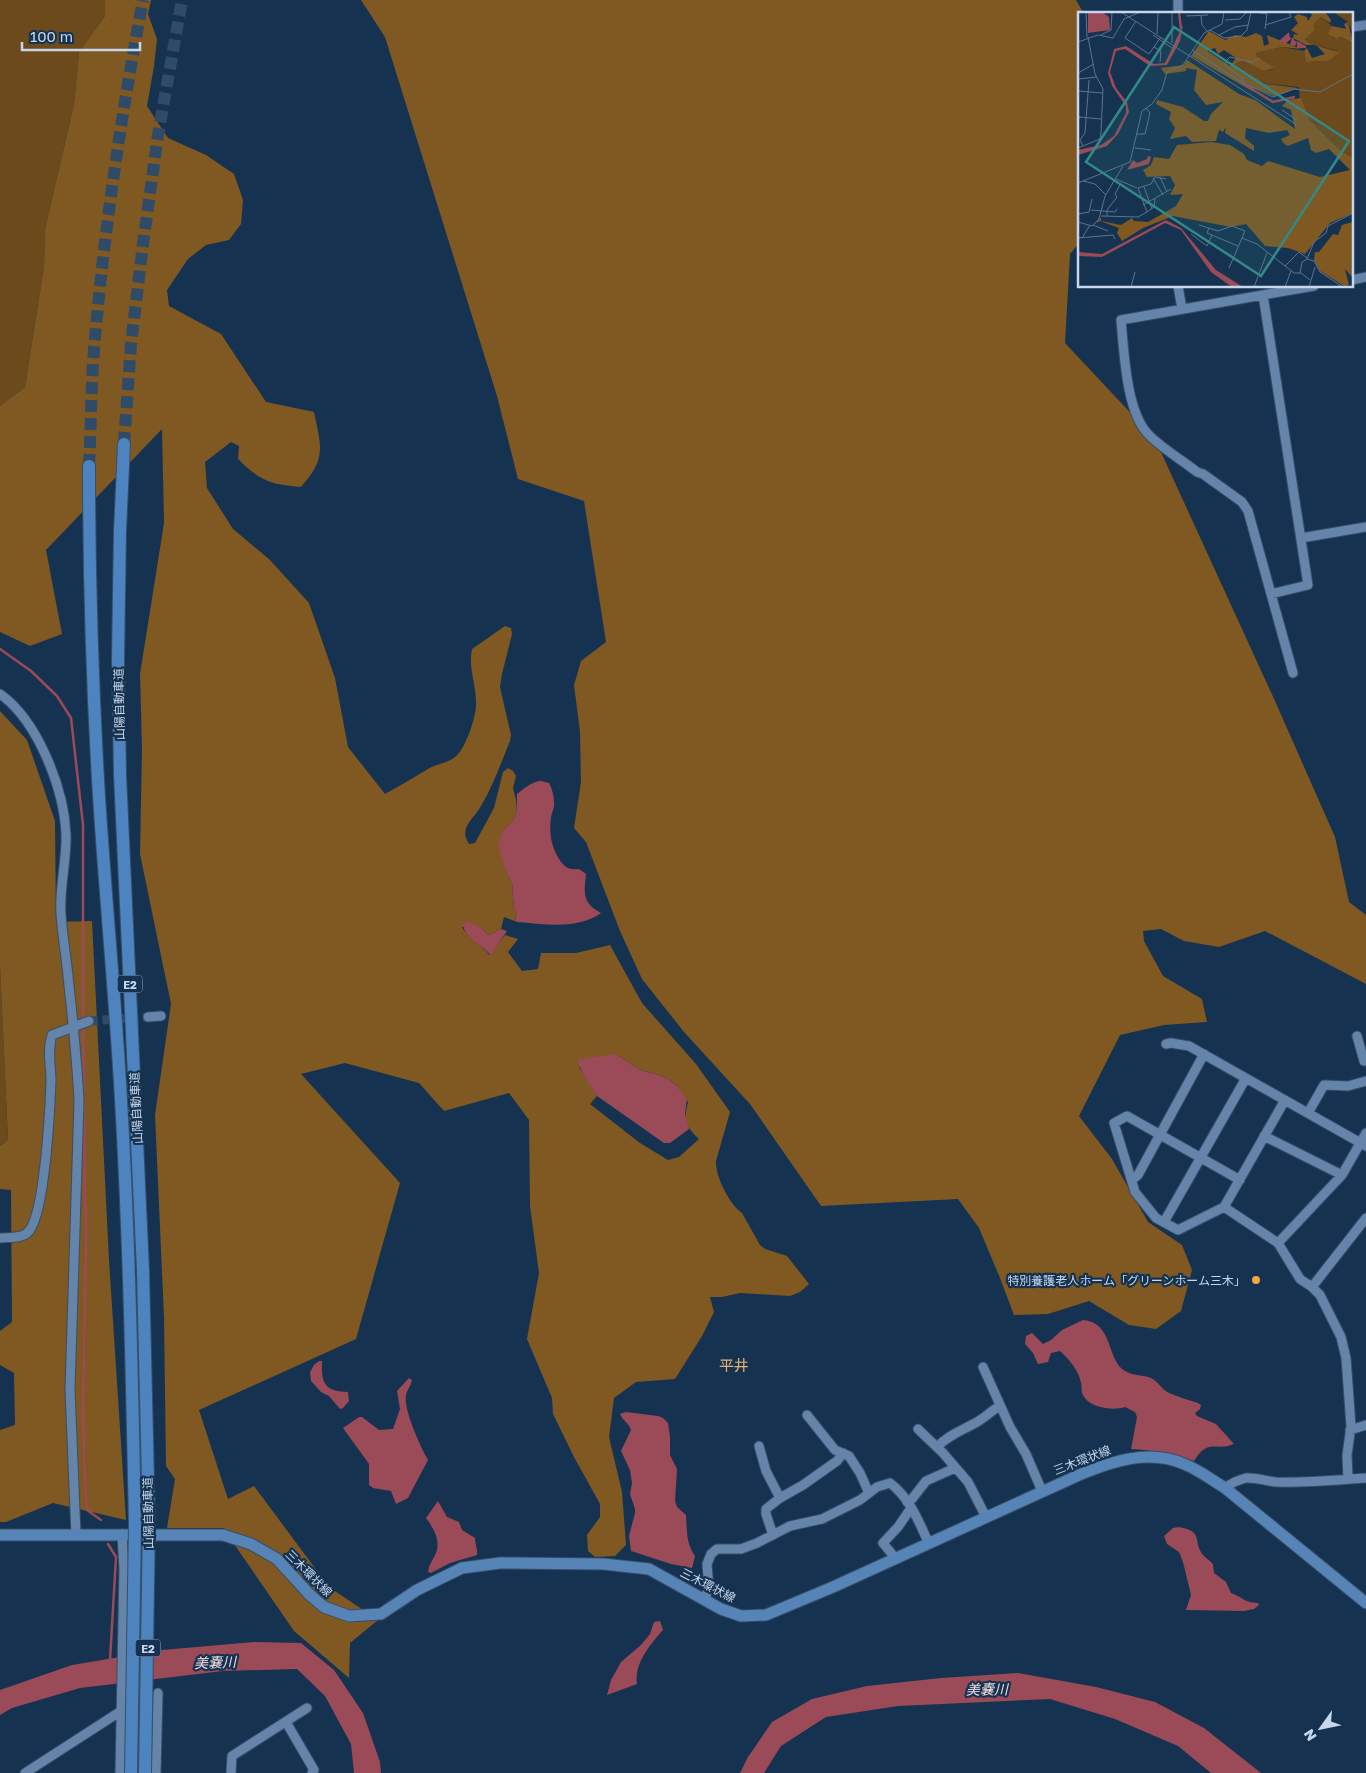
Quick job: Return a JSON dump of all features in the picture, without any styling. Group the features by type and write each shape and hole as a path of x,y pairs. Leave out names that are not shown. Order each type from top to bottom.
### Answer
{"highway":[{"name":"山陽自動車道","path":"124,444 118,639 120,775 143,1270 149,1523 145,1773"},
{"name":"山陽自動車道","path":"89,466 89,559 98,781 120,1082 130,1268 135,1524 131,1773"}],"main road":[{"name":"三木環状線","path":"0,1535 223,1535 251,1544 277,1559 309,1594 324,1607 349,1616 381,1614 417,1590 462,1568 500,1563 602,1564 649,1569 720,1609 741,1616 766,1615 896,1559 1042,1491 1113,1461 1136,1457 1163,1459 1184,1464 1224,1488 1366,1603"}],"street":[{"path":"1178,288 1182,309"},
{"path":"1293,673 1248,511 1242,502 1203,474 1197,472 1148,434 1138,419 1130,395 1121,320 1303,288"},
{"path":"1263,295 1308,585 1271,594"},
{"path":"1301,538 1366,527"},
{"path":"0,694 19,713 40,742 53,774 63,812 66,835 61,913 78,1067 79,1102 70,1390 76,1535"},
{"path":"148,1017 161,1016"},
{"path":"0,1238 20,1237 29,1232 35,1218 42,1186 50,1097 49,1045 52,1035 89,1021"},
{"path":"1357,1036 1364,1061 1366,1061"},
{"path":"1166,1044 1189,1046 1363,1144"},
{"path":"1132,1180 1138,1175 1204,1054"},
{"path":"1164,1222 1246,1078"},
{"path":"1308,1113 1324,1086 1348,1086 1366,1081"},
{"path":"1240,1180 1127,1116 1114,1123 1135,1192 1156,1218 1178,1230 1224,1207 1240,1180 1264,1136 1286,1100"},
{"path":"1278,1243 1342,1175 1363,1144 1366,1133"},
{"path":"1264,1136 1342,1175"},
{"path":"1224,1207 1278,1243 1300,1279 1320,1294 1341,1336 1346,1358 1350,1430 1347,1456 1348,1479"},
{"path":"1312,1287 1366,1218"},
{"path":"983,1367 1042,1491"},
{"path":"937,1447 962,1428 979,1421 1000,1406"},
{"path":"806,1415 835,1450 849,1456 860,1473 869,1493"},
{"path":"1350,1430 1366,1425"},
{"path":"918,1429 968,1482 986,1517"},
{"path":"760,1446 766,1471 780,1498"},
{"path":"773,1535 766,1509 780,1498 803,1485 843,1454"},
{"path":"896,1559 883,1543 898,1527 912,1499 926,1481 956,1468"},
{"path":"1224,1488 1245,1478 1284,1482 1314,1482 1366,1478"},
{"path":"702,1599 709,1590 707,1564 711,1554 717,1549 741,1549 790,1526 822,1519 860,1500 877,1487 890,1483 899,1490 909,1505 929,1544"},
{"path":"120,1773 124,1569 122,1534"},
{"path":"156,1773 158,1693"},
{"path":"231,1773 232,1756 307,1708"},
{"path":"25,1773 121,1711"},
{"path":"286,1722 314,1770 312,1773"}],"shaded area":[{"path":"0,0 105,0 105,16 79,52 74,104 45,229 44,266 25,387 0,406"},
{"path":"105,0 151,0 148,14 157,39 147,106 168,138 206,155 234,174 243,200 241,224 229,240 206,245 188,259 167,290 169,306 221,334 266,402 314,412 319,434 320,452 315,468 301,487 273,483 259,477 238,459 239,446 231,442 205,462 207,488 233,529 269,559 309,603 335,678 348,747 385,794 428,769 456,756 468,736 476,708 471,662 472,649 505,626 511,628 512,634 500,687 511,735 510,741 497,774 465,833 469,844 475,843 494,808 503,772 508,768 513,771 516,776 513,788 517,812 512,822 503,830 506,873 512,883 517,922 504,917 501,929 490,935 480,927 462,927 490,955 505,935 518,939 508,952 522,971 538,969 541,953 576,953 610,945 642,1003 696,1064 730,1112 716,1161 718,1174 728,1197 742,1213 760,1245 765,1249 787,1256 809,1284 800,1292 790,1296 740,1293 722,1297 710,1297 714,1312 702,1336 675,1379 636,1382 614,1398 609,1437 622,1492 626,1545 615,1556 595,1557 588,1551 587,1535 600,1517 600,1504 553,1414 552,1398 527,1339 539,1273 530,1206 529,1120 509,1093 444,1111 419,1083 345,1063 301,1074 400,1183 356,1339 199,1410 228,1499 254,1486 329,1587 378,1620 350,1643 349,1678 294,1631 223,1528 167,1528 175,1479 166,1466 164,1317 155,1115 171,1004 140,854 142,749 140,674 164,523 162,429 46,550 62,634 30,646 0,632 0,406 25,387 44,266 45,229 74,104 79,52 105,16","holes":["616,1054 640,1070 668,1079 677,1086 688,1102 686,1114 688,1127 699,1139 679,1157 668,1160 640,1143 590,1104 597,1096 579,1067"]},
{"path":"361,0 1076,0 1083,12 1078,12 1078,244 1070,254 1065,343 1155,439 1335,837 1349,902 1366,915 1366,984 1265,931 1219,947 1184,941 1161,929 1143,931 1144,941 1163,976 1202,999 1207,1022 1164,1025 1120,1035 1079,1116 1112,1159 1148,1222 1182,1245 1192,1270 1181,1311 1156,1329 1129,1325 1089,1301 1048,1314 1014,1315 979,1228 958,1199 821,1206 750,1104 684,1032 642,979 620,931 586,842 574,828 581,782 580,732 574,685 581,661 606,642 584,501 518,479 497,396 385,37"},
{"path":"0,711 27,740 55,821 56,922 92,921 109,1260 126,1520 53,1503 6,1522 0,1522 0,1430 15,1425 14,1373 0,1365 0,1331 12,1322 11,1190 0,1189 0,1146 8,1140 0,966"},
{"path":"0,966 8,1140 0,1146"}],"water":[{"path":"541,781 549,783 553,794 554,806 550,828 552,844 556,854 565,866 570,869 579,869 586,874 585,892 587,901 601,913 582,922 549,925 517,922 515,918 517,913 514,909 512,883 506,873 498,844 503,830 512,822 517,812 517,794 531,784"},
{"path":"467,921 480,927 490,935 501,929 507,931 491,955 467,934 463,924"},
{"path":"616,1054 640,1070 668,1079 677,1086 687,1099 685,1114 689,1129 670,1143 664,1143 597,1096 577,1061"},
{"path":"1083,1320 1092,1322 1104,1333 1117,1363 1122,1369 1151,1378 1169,1393 1201,1405 1200,1409 1195,1413 1197,1416 1216,1424 1234,1444 1222,1447 1208,1447 1194,1461 1163,1453 1131,1449 1137,1417 1135,1412 1125,1407 1114,1409 1090,1403 1082,1394 1080,1379 1076,1370 1060,1351 1051,1353 1048,1362 1038,1364 1033,1353 1025,1344 1026,1336 1032,1333 1043,1344 1051,1340 1062,1330"},
{"path":"319,1361 322,1361 323,1380 329,1388 340,1392 348,1392 349,1401 343,1408 340,1409 329,1396 321,1392 311,1381 310,1372"},
{"path":"409,1378 412,1380 406,1395 407,1409 417,1438 428,1460 408,1498 396,1504 391,1491 373,1488 369,1485 369,1464 343,1428 359,1417 362,1417 379,1430 393,1429 400,1409 397,1391"},
{"path":"626,1412 658,1416 668,1423 670,1455 677,1469 675,1501 677,1507 686,1515 688,1541 695,1556 692,1568 671,1564 631,1551 629,1536 635,1509 630,1494 632,1483 630,1470 621,1451 631,1430 620,1414"},
{"path":"438,1501 447,1517 459,1522 462,1530 475,1538 477,1555 450,1563 431,1573 428,1572 438,1544 434,1530 426,1518"},
{"path":"1179,1527 1195,1534 1203,1555 1213,1564 1214,1573 1226,1582 1231,1593 1259,1605 1254,1609 1244,1611 1186,1610 1191,1595 1183,1562 1179,1552 1167,1544 1164,1536 1173,1528"},
{"path":"660,1621 663,1630 648,1648 640,1662 637,1684 607,1695 611,1680 621,1662 641,1645 650,1634 654,1622"},
{"name":"美嚢川","path":"254,1642 301,1643 334,1670 363,1713 380,1762 381,1773 354,1773 351,1744 325,1696 297,1669 223,1671 80,1688 12,1708 0,1715 0,1690 72,1665 162,1650"},
{"name":"美嚢川","path":"1018,1673 1096,1687 1155,1702 1204,1728 1261,1773 1211,1773 1178,1746 1115,1719 1050,1699 898,1706 826,1717 781,1746 764,1773 740,1773 748,1757 772,1722 812,1699 867,1686 941,1678"}],"waterway":[{"path":"0,649 31,671 57,696 71,718 83,825 83,1021"},
{"path":"83,1026 86,1215 83,1429 87,1510 101,1520"},
{"path":"108,1544 116,1557 110,1660"}],"tunnel":[{"path":"89,466 93,364 108,217 120,130 143,0"},
{"path":"124,444 131,344 143,244 158,135 182,0"},
{"path":"89,1021 148,1017"}],"place":[{"name":"特別養護老人ホーム「グリーンホーム三木」","path":"1256,1280"}],"district":[{"name":"平井","path":"734,1365"}]}
